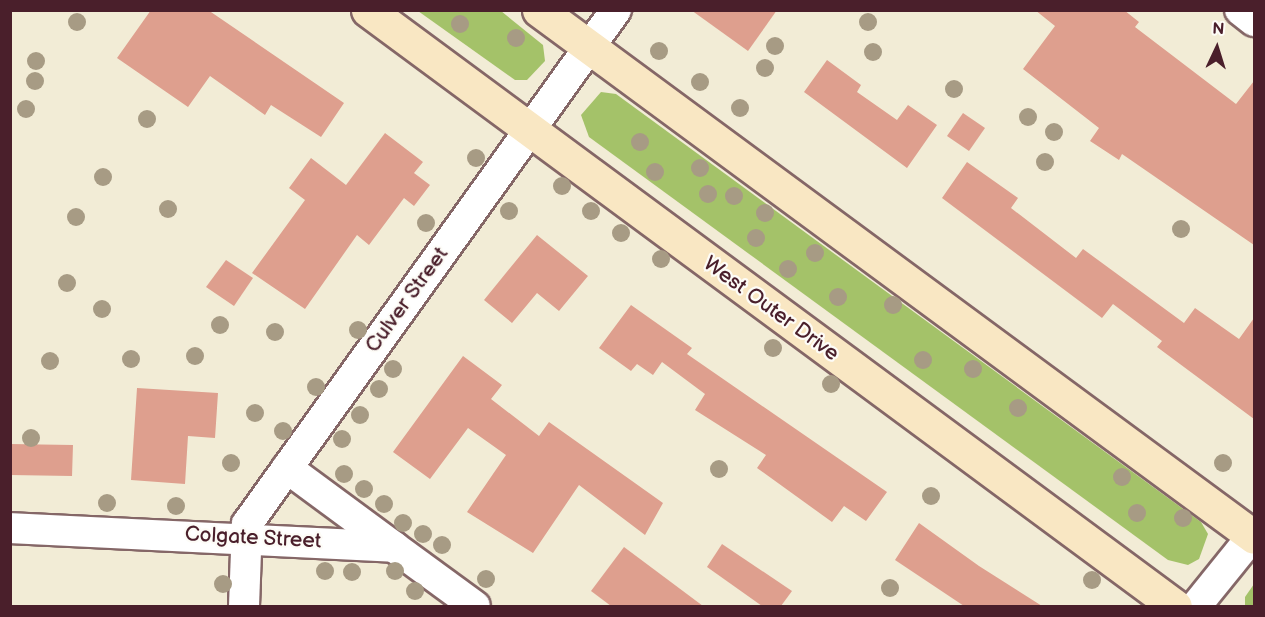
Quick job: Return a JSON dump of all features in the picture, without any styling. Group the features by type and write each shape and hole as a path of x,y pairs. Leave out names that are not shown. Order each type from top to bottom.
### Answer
{"main road":[{"name":"West Outer Drive","path":"368,10 1175,606"},
{"path":"539,10 588,49 1254,535"}],"street":[{"name":"Culver Street","path":"244,606 247,524 616,10"},
{"path":"1240,10 1254,21"},
{"path":"287,468 476,606"},
{"name":"Colgate Street","path":"10,528 394,547"},
{"path":"1196,606 1254,535"}],"green space":[{"path":"418,11 501,11 543,45 545,61 527,80 515,80"},
{"path":"601,92 616,94 1201,522 1208,534 1199,559 1188,565 1168,560 589,137 581,115"},
{"path":"1254,584 1254,606 1245,606 1245,597"}],"building":[{"path":"151,10 208,10 344,103 321,137 271,105 265,115 210,76 188,107 117,58"},
{"path":"691,10 777,10 748,51"},
{"path":"1035,10 1124,10 1139,22 1135,27 1236,104 1254,81 1254,245 1122,154 1119,160 1090,141 1099,128 1023,69 1055,26"},
{"path":"827,60 861,85 857,92 897,120 908,105 937,125 907,168 804,92"},
{"path":"963,113 985,128 969,151 947,136"},
{"path":"385,133 423,162 414,173 430,185 414,206 404,198 369,245 357,235 305,309 252,273 305,200 289,188 311,158 346,185"},
{"path":"967,162 1018,198 1011,208 1076,258 1083,249 1184,323 1195,308 1239,339 1254,318 1254,419 1157,347 1162,341 1113,304 1102,318 942,198"},
{"path":"537,235 588,276 559,311 537,293 512,323 484,300"},
{"path":"226,260 253,278 234,306 206,287"},
{"path":"631,305 692,348 687,354 887,492 866,521 844,506 832,522 757,468 766,455 695,410 705,394 662,362 653,375 637,364 631,371 599,348"},
{"path":"463,356 502,385 491,399 539,436 549,422 663,503 645,535 579,485 533,553 467,512 506,455 468,428 430,479 393,452"},
{"path":"137,388 218,393 215,438 188,436 185,484 131,480"},
{"path":"10,444 73,445 72,476 10,475"},
{"path":"919,523 979,566 1042,606 964,606 895,560"},
{"path":"722,544 792,591 781,606 762,606 707,567"},
{"path":"624,547 703,606 611,606 591,591"}]}
